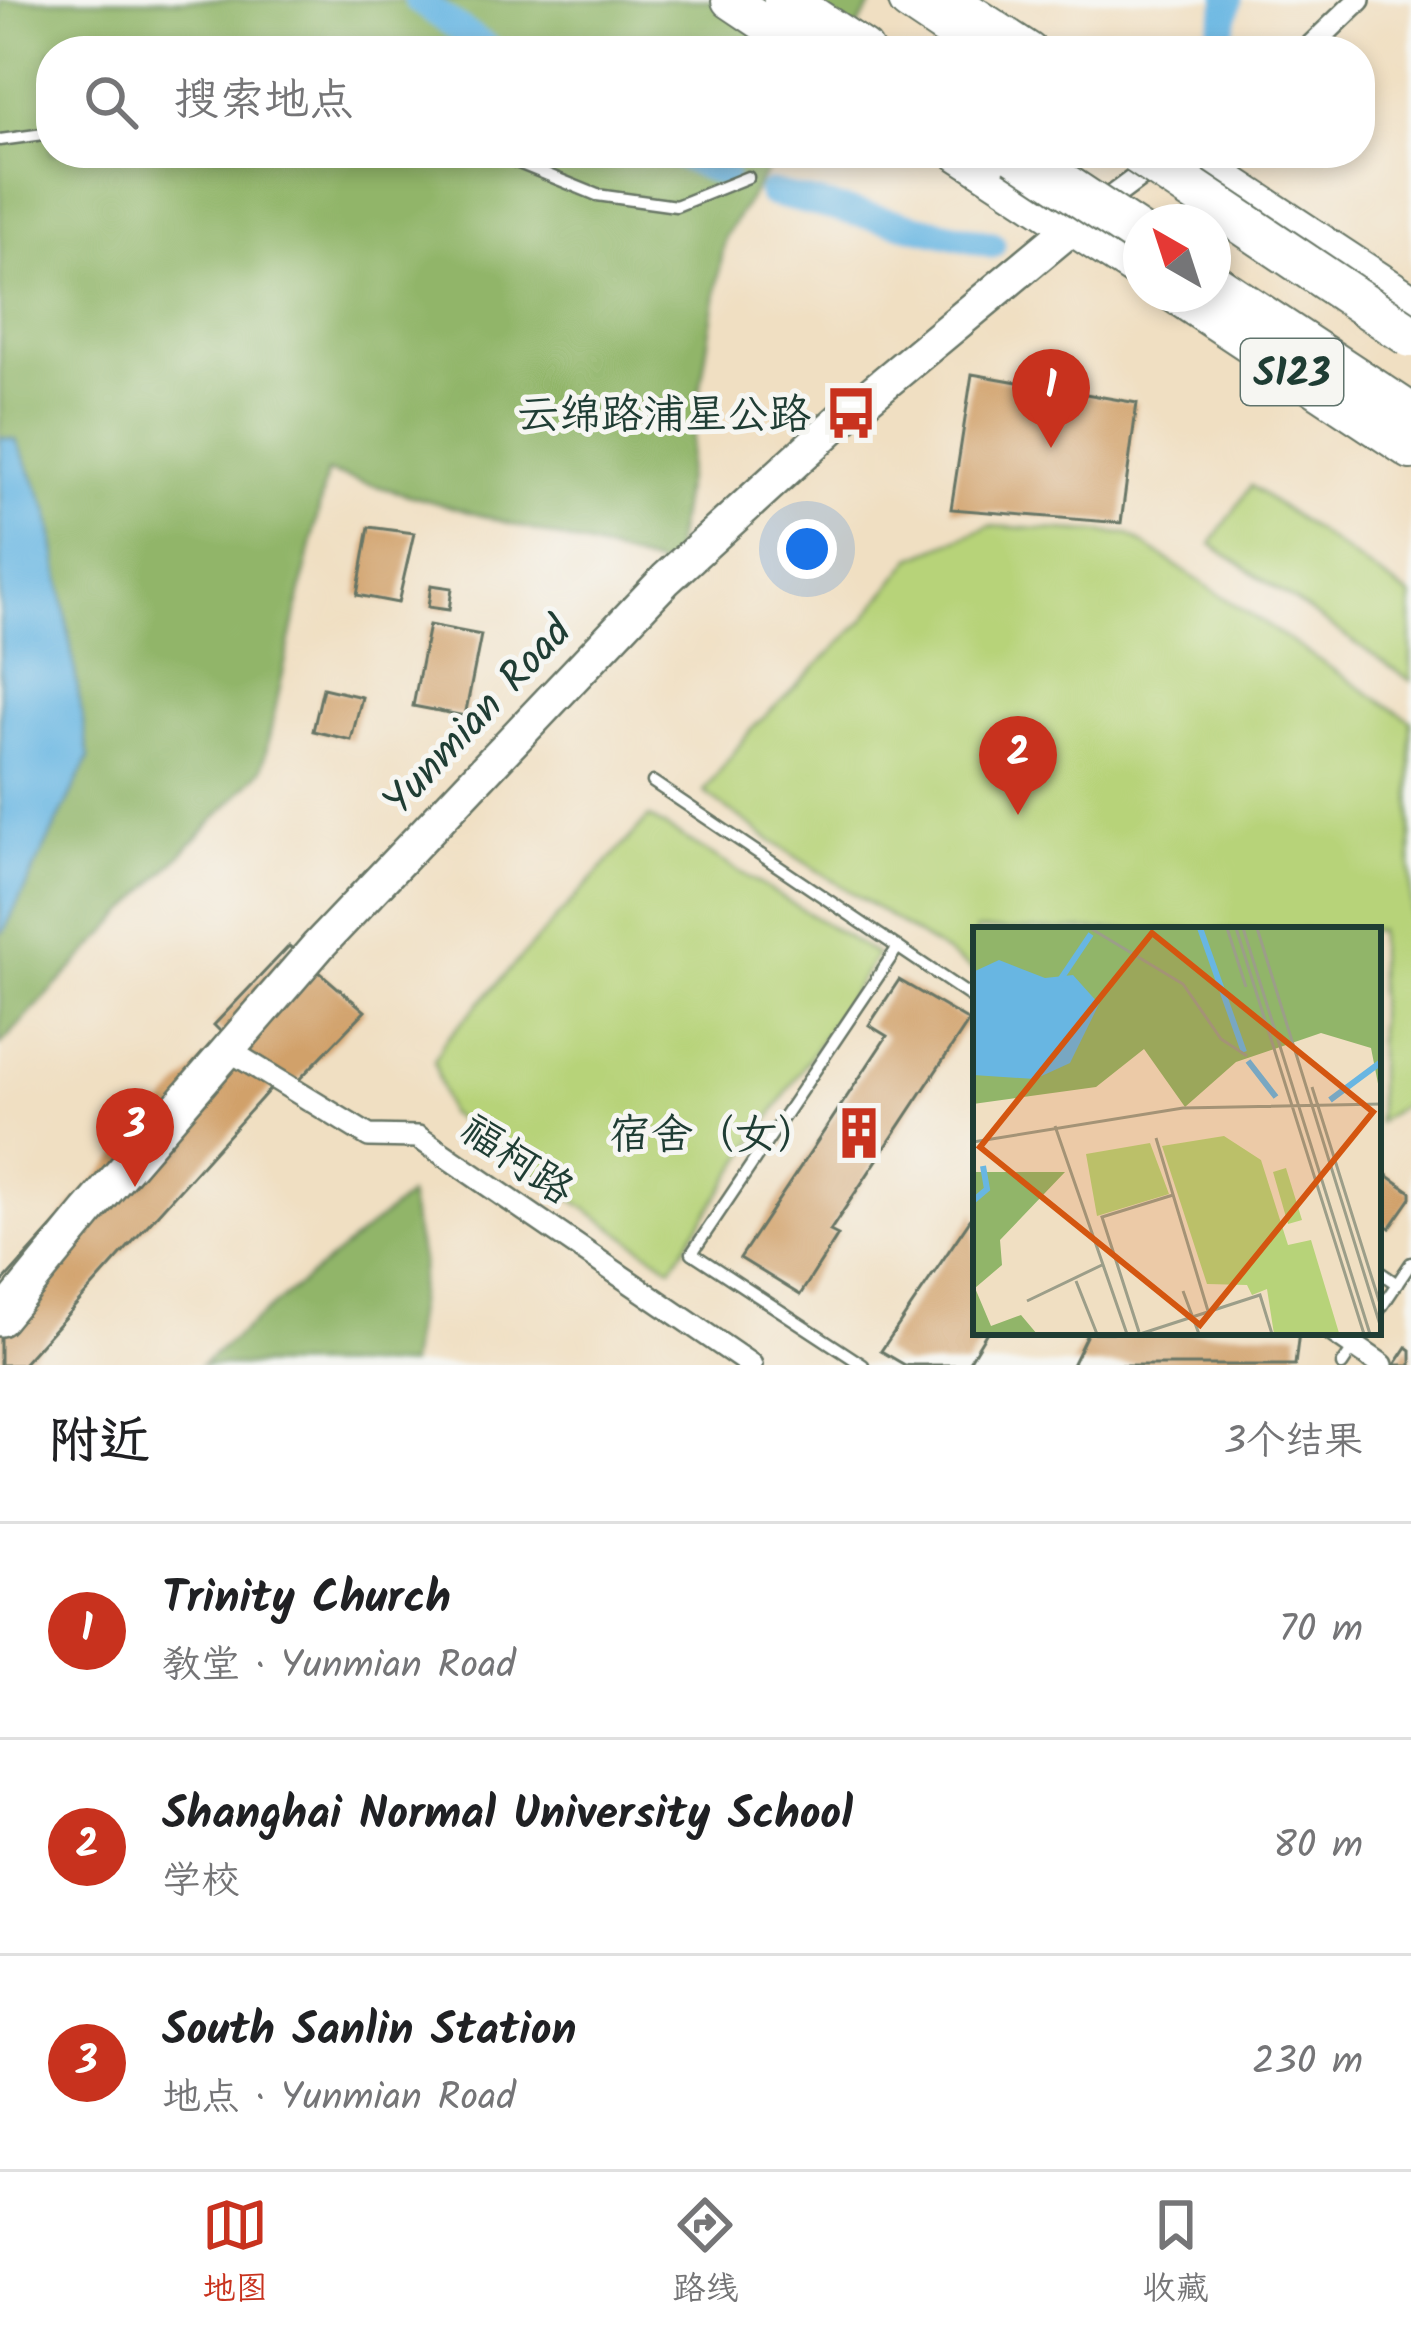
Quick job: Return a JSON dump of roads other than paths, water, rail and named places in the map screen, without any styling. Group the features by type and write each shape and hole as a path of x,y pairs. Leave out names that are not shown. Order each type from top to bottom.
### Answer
{"highway":[{"path":"785,0 839,36"},
{"path":"910,0 964,36"},
{"path":"1039,168 1123,224"},
{"path":"1160,168 1411,335"},
{"path":"1231,296 1411,416"}],"main road":[{"path":"730,0 784,36"},
{"path":"951,0 1006,36"},
{"path":"981,168 1123,261"},
{"path":"1208,168 1411,302"},
{"name":"S123","path":"1201,312 1411,451"}],"street":[{"path":"1322,36 1359,0"},
{"path":"1071,228 1150,168"},
{"name":"Yunmian Road","path":"0,1319 318,946 666,579 841,420 1071,228"},
{"name":"福柯路","path":"227,1049 369,1136 418,1137 751,1365"},
{"path":"1354,1348 1382,1365"}],"lane":[{"path":"0,140 36,135"},
{"path":"531,168 597,195 676,206 748,177"},
{"path":"653,782 973,998"},
{"path":"863,1365 692,1253 898,947"},
{"path":"1381,1308 1411,1263"},
{"path":"1381,1273 1397,1284"}],"water":[{"path":"0,437 16,440 49,512 89,758 0,933"}],"waterway":[{"path":"417,0 470,36"},
{"path":"1220,36 1229,0"},
{"path":"709,168 724,174"},
{"path":"771,193 992,245"}],"place":[{"name":"云绵路浦星公路","path":"851,413"},
{"name":"Trinity Church","path":"1051,448"},
{"name":"Shanghai Normal University School","path":"1018,815"},
{"name":"宿舍（女）","path":"859,1133"},
{"name":"South Sanlin Station","path":"135,1187"}]}
